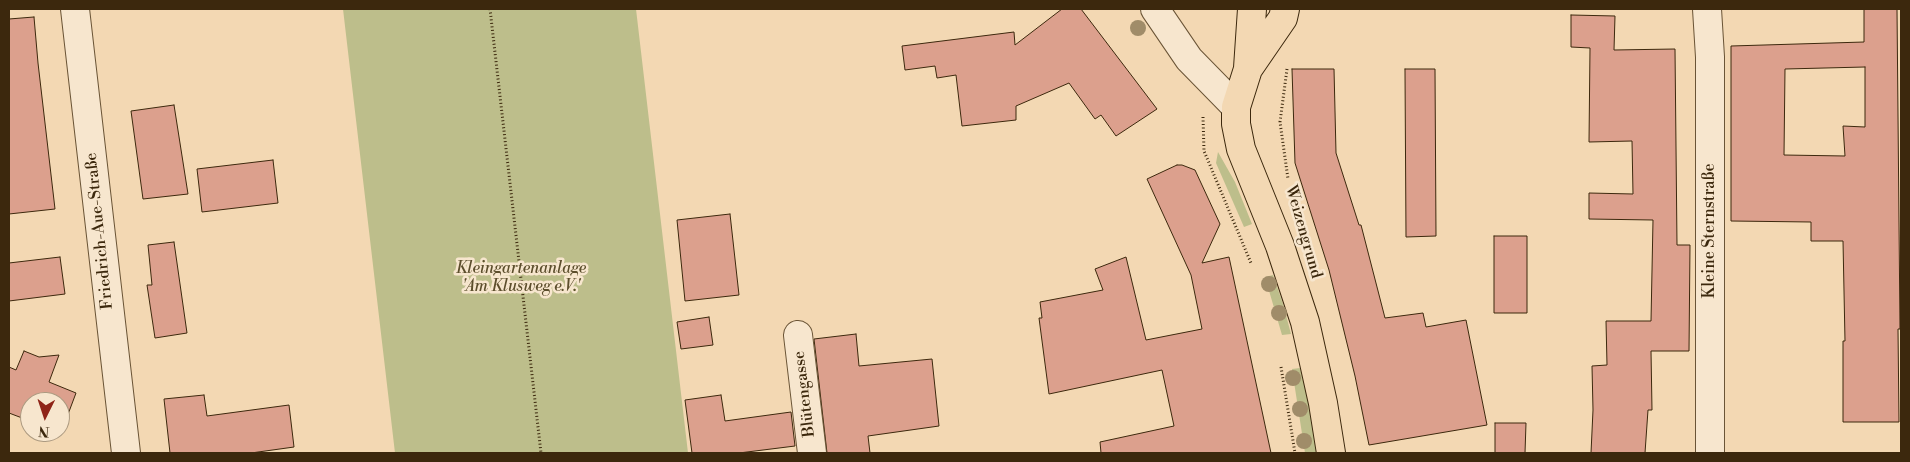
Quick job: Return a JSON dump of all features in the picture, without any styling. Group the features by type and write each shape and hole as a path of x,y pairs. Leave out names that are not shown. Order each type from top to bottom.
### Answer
{"main road":[{"name":"Weizengrund","path":"1252,9 1248,69 1236,107 1236,124 1241,149 1286,263 1305,322 1323,403 1331,453"},
{"name":"Weizengrund","path":"1248,69 1283,18 1285,9"}],"street":[{"name":"Friedrich-Aue-Straße","path":"75,9 126,453"},
{"path":"1155,9 1189,59 1236,107"},
{"name":"Kleine Sternstraße","path":"1707,9 1710,57 1710,453"},
{"name":"Blütengasse","path":"798,335 812,453"}],"path":[{"path":"490,9 541,453"},
{"name":"Weizengrund","path":"1287,66 1280,122 1290,186"},
{"path":"1204,152 1254,271"},
{"path":"1281,366 1294,453"}],"green space":[{"name":"Kleingartenanlage 'Am Klusweg e.V.'","path":"343,9 636,9 688,453 395,453"},
{"path":"1218,152 1235,182 1252,224 1244,227 1216,163"},
{"path":"1273,275 1291,334 1282,335 1265,277"},
{"path":"1300,368 1311,412 1317,453 1305,453 1292,369"}],"building":[{"path":"1062,9 1081,9 1157,109 1116,136 1101,115 1095,119 1069,83 1016,106 1016,120 962,126 956,75 937,78 935,66 905,70 902,46 1014,32 1015,45"},
{"path":"1864,9 1897,9 1899,422 1843,422 1843,341 1845,341 1843,241 1811,241 1811,222 1731,221 1731,46 1864,42","holes":["1865,67 1865,127 1843,126 1845,156 1784,155 1785,69"]},
{"path":"1571,15 1615,16 1614,50 1675,49 1677,245 1690,245 1689,351 1651,351 1652,410 1648,410 1645,453 1591,453 1593,410 1592,366 1607,365 1606,321 1651,321 1653,220 1589,219 1589,193 1633,194 1632,141 1589,142 1590,48 1571,47"},
{"path":"34,17 55,209 9,214 9,19"},
{"path":"1292,69 1334,69 1336,153 1359,225 1361,225 1385,318 1423,313 1426,327 1466,320 1487,425 1369,445 1355,376 1329,270 1295,163"},
{"path":"1405,69 1435,69 1436,236 1406,237"},
{"path":"174,105 188,194 143,199 131,111"},
{"path":"273,160 278,203 202,212 197,169"},
{"path":"1177,165 1195,170 1220,224 1202,263 1229,257 1271,453 1101,453 1100,442 1174,426 1162,370 1049,394 1039,318 1042,318 1040,302 1103,290 1095,269 1126,257 1146,340 1202,329 1191,275 1147,179"},
{"path":"730,214 739,295 685,301 677,220"},
{"path":"1494,236 1527,236 1527,313 1494,313"},
{"path":"174,242 187,333 155,338 147,285 152,285 148,245"},
{"path":"60,257 65,294 9,301 9,263"},
{"path":"709,317 713,345 681,349 677,322"},
{"path":"856,334 859,366 932,359 939,426 868,436 870,453 827,453 814,339"},
{"path":"24,351 39,357 59,355 49,382 76,393 70,409 70,392 20,392 20,417 9,413 9,367 16,370"},
{"path":"204,395 207,416 289,405 294,447 251,453 170,453 164,399"},
{"path":"721,395 725,421 791,412 795,446 739,453 692,453 685,400"},
{"path":"1495,423 1526,423 1525,453 1495,453"}]}
